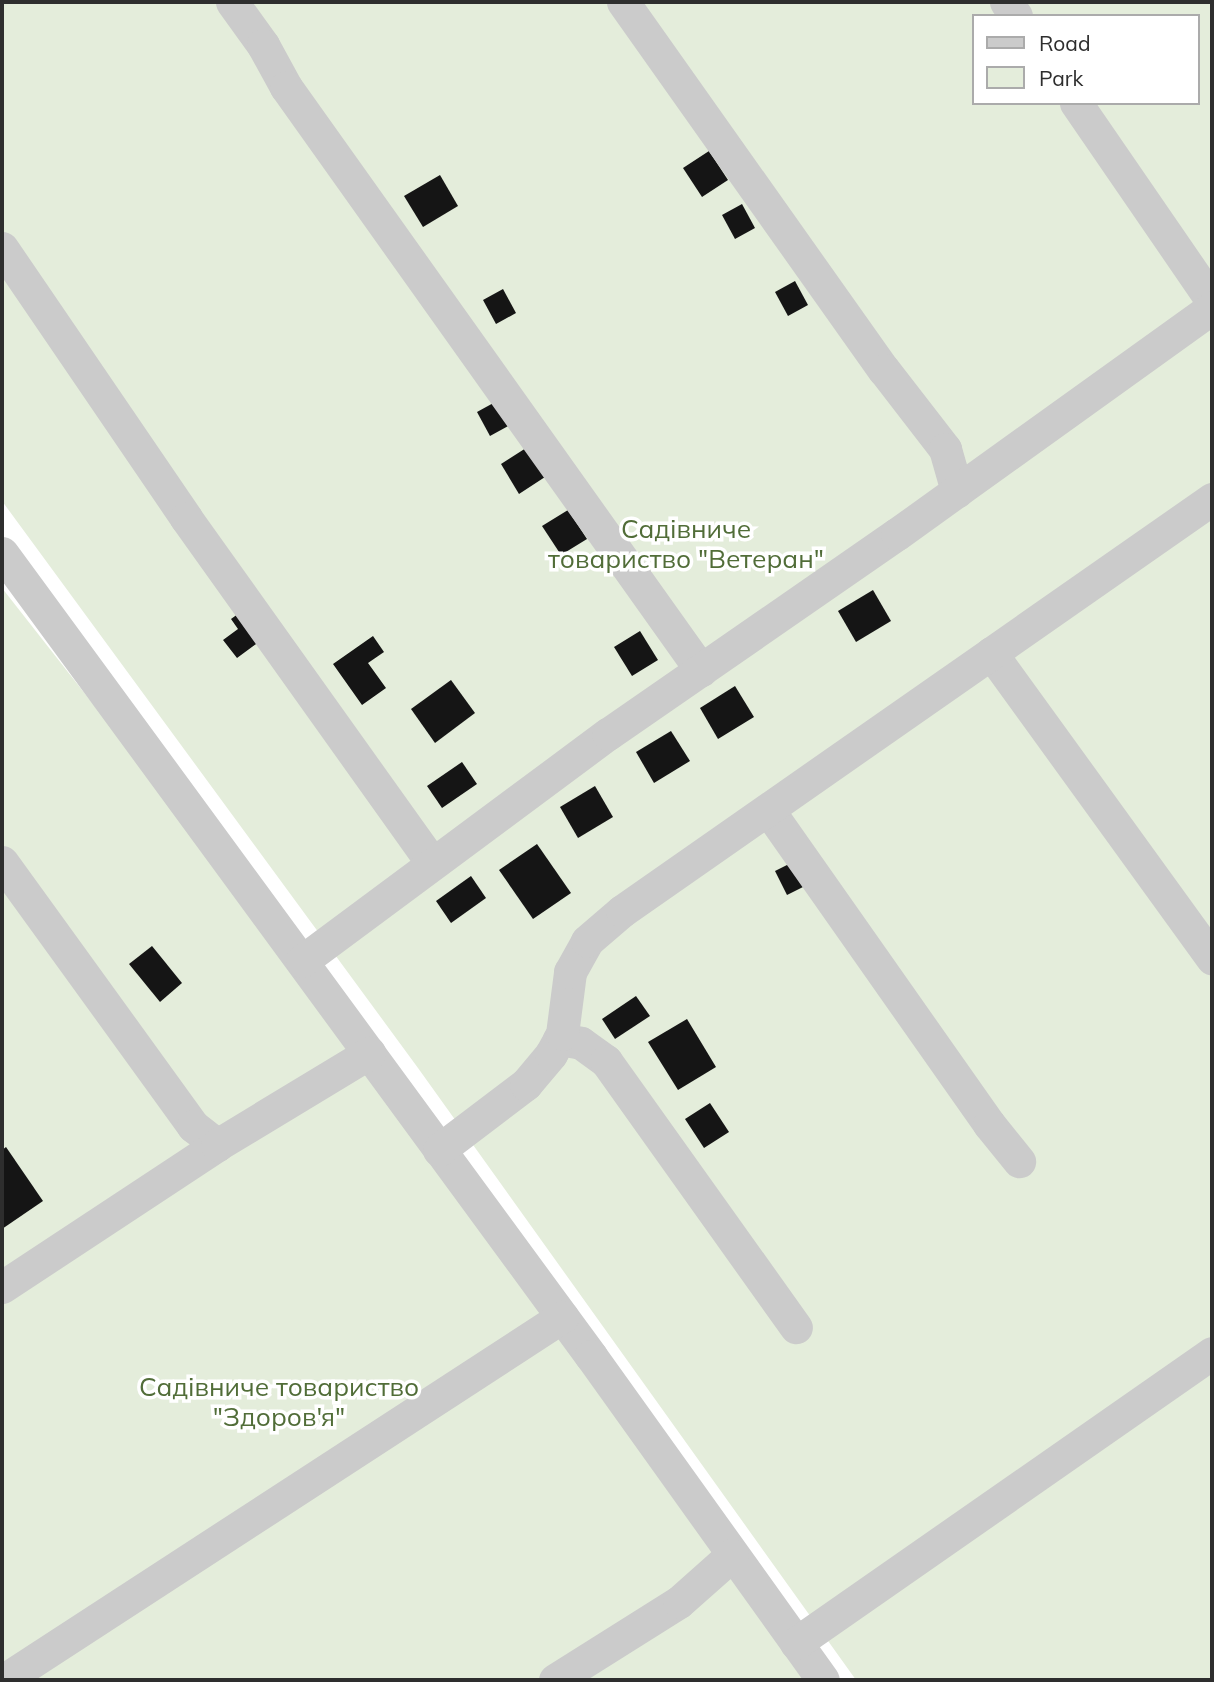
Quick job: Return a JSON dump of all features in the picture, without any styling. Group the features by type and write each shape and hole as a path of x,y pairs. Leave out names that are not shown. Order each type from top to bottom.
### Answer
{"street":[{"path":"232,2 263,45 286,87 701,670"},
{"path":"622,2 884,370 945,449 957,491"},
{"path":"1077,105 1212,301"},
{"path":"2,248 186,518 432,863"},
{"path":"302,961 432,863 1212,308"},
{"path":"439,1150 526,1084 559,1039 570,972 587,941 622,911 769,811 1212,499"},
{"path":"2,553 562,1317 823,1680"},
{"path":"991,653 1212,958"},
{"path":"769,811 989,1124 1019,1161"},
{"path":"2,862 193,1126 217,1145"},
{"path":"559,1039 581,1043 606,1061 796,1326"},
{"path":"2,1287 217,1145 369,1053"},
{"path":"4,1680 562,1317"},
{"path":"796,1643 1212,1353"},
{"path":"555,1680 679,1602 732,1555"}],"green space":[{"name":"Садівниче товариство \"Ветеран\"","path":"2,2 1212,2 1212,1680 856,1680 418,1068 2,501"},
{"name":"Садівниче товариство \"Здоров'я\"","path":"2,588 418,1118 815,1680 2,1680"}],"building":[{"path":"709,151 728,180 702,197 683,168"},
{"path":"440,175 458,206 423,227 404,196"},
{"path":"742,204 755,228 735,239 722,215"},
{"path":"795,281 808,305 788,316 775,292"},
{"path":"503,289 516,313 496,324 483,300"},
{"path":"497,401 510,425 490,436 477,412"},
{"path":"526,448 545,477 519,494 501,464"},
{"path":"568,510 587,539 561,555 542,526"},
{"path":"873,590 891,621 856,642 838,611"},
{"path":"242,611 263,639 237,658 223,640 238,629 231,619"},
{"path":"640,631 658,660 632,676 614,647"},
{"path":"373,636 384,652 368,663 386,688 362,705 333,664"},
{"path":"451,680 475,713 435,743 411,709"},
{"path":"735,686 754,717 718,739 700,708"},
{"path":"671,731 690,761 654,783 636,752"},
{"path":"462,762 477,784 442,808 427,786"},
{"path":"595,786 613,817 578,838 560,807"},
{"path":"537,844 571,893 533,919 499,870"},
{"path":"795,861 807,885 787,895 775,871"},
{"path":"471,876 486,898 451,923 436,901"},
{"path":"152,946 182,983 160,1002 129,964"},
{"path":"636,996 650,1016 615,1039 602,1019"},
{"path":"687,1019 716,1067 678,1090 648,1042"},
{"path":"710,1103 729,1132 704,1148 685,1119"},
{"path":"6,1147 43,1201 2,1229 2,1150"}]}
